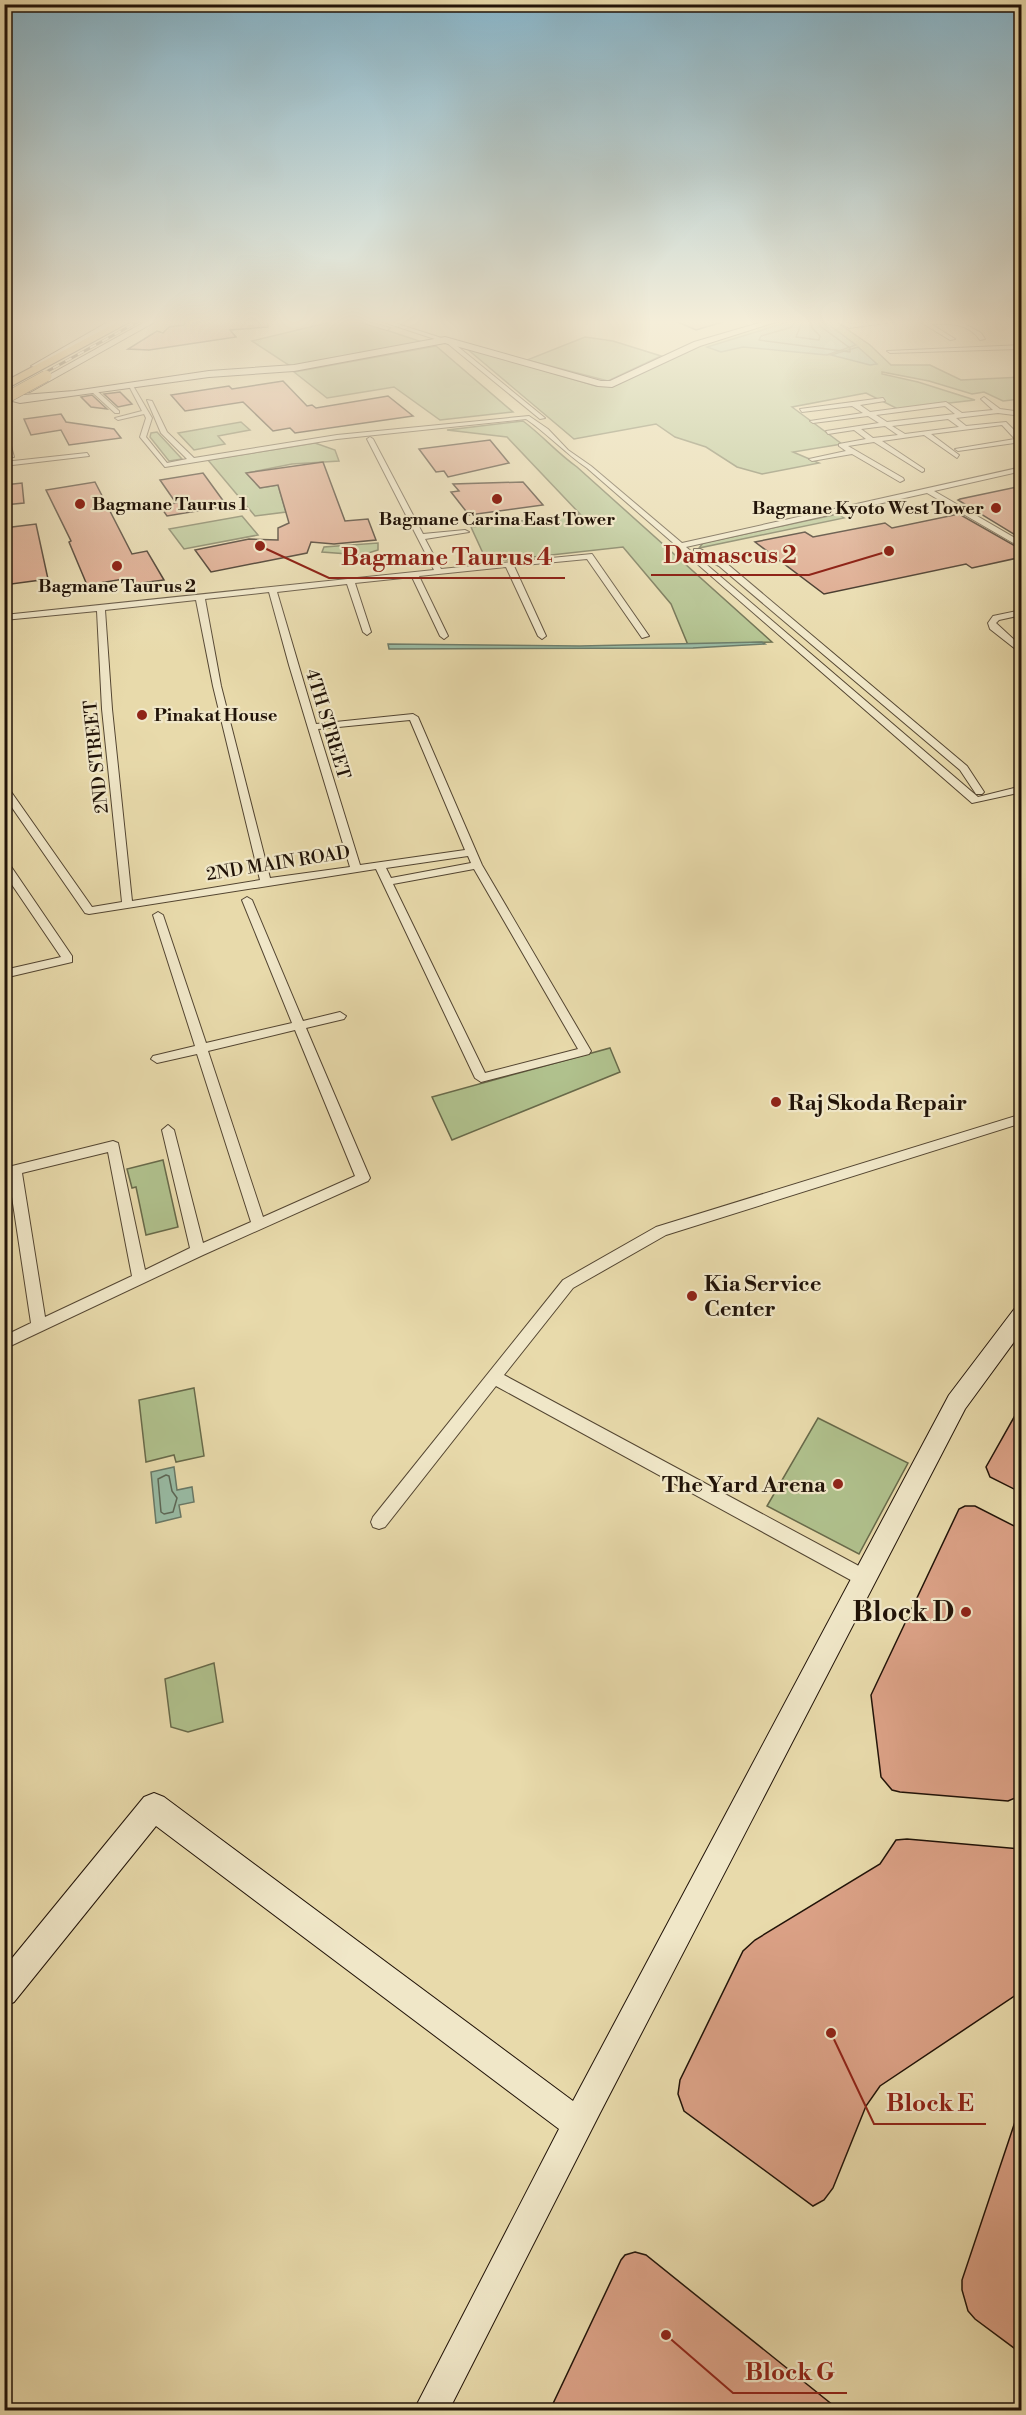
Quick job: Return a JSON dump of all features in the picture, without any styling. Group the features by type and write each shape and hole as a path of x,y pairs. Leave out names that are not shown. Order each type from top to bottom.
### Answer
{"street":[{"path":"4,432 12,456"},
{"path":"145,432 143,437 165,465 382,432"},
{"path":"164,432 190,460"},
{"path":"545,432 722,577 978,795"},
{"path":"557,432 685,546 722,564 964,768 978,795"},
{"path":"861,432 922,470"},
{"path":"897,432 903,436"},
{"path":"900,480 841,445 934,432"},
{"path":"925,433 958,452 1020,440 1012,432"},
{"path":"370,439 438,572"},
{"path":"812,459 852,452"},
{"path":"4,464 86,453"},
{"path":"685,546 1022,469"},
{"path":"930,489 1022,546"},
{"path":"420,537 465,532"},
{"path":"685,546 696,569 934,776 978,795 1022,789"},
{"path":"4,618 589,556 645,636"},
{"path":"509,564 542,636"},
{"path":"414,574 444,636"},
{"path":"350,580 367,632"},
{"name":"4TH STREET","path":"272,589 356,868"},
{"path":"200,597 218,686 266,882"},
{"name":"2ND STREET","path":"101,607 107,709 127,903"},
{"path":"1022,612 996,618 992,623 995,629 1022,652"},
{"path":"312,727 413,717 477,865 585,1051 481,1078 379,865"},
{"path":"978,795 1022,780"},
{"name":"2ND MAIN ROAD","path":"4,788 90,911 127,903 472,852"},
{"path":"4,864 68,959 4,974"},
{"path":"386,882 477,865"},
{"path":"4,1342 258,1223 363,1178 247,900"},
{"path":"158,915 258,1223"},
{"path":"157,1059 340,1016"},
{"path":"379,1522 568,1284 662,1231 1022,1118"},
{"path":"168,1130 198,1251"},
{"path":"39,1325 10,1172 113,1146 141,1278"},
{"path":"431,2410 578,2124 957,1402 1022,1314"},
{"path":"494,1377 864,1578"},
{"path":"4,1992 154,1807 578,2124"}],"shaded area":[{"path":"157,432 182,459 169,461 150,437 151,433"},
{"path":"241,432 218,436 225,444 194,450 178,433"},
{"path":"462,432 537,432 772,642 688,645 671,604 623,547 487,562 471,527 580,514 507,437"},
{"path":"565,432 614,432 574,439"},
{"path":"667,432 825,432 842,444 793,452 819,463 762,474 737,467 706,447 675,437"},
{"path":"315,443 335,450 339,461 292,464 247,473 260,488 278,485 286,512 255,516 208,460"},
{"path":"838,514 844,518 699,548 703,543"},
{"path":"242,516 258,535 184,549 169,529"},
{"path":"378,543 378,550 362,555 322,552 324,547"},
{"path":"610,1048 620,1072 452,1140 432,1097"},
{"path":"163,1160 178,1227 146,1235 136,1187 132,1188 127,1169"},
{"path":"194,1388 204,1456 176,1462 174,1455 146,1462 139,1400"},
{"name":"The Yard Arena","path":"818,1418 908,1463 859,1554 767,1506"},
{"path":"214,1663 223,1722 188,1732 171,1727 165,1679"}],"water":[{"path":"762,642 765,644 693,648 389,649 388,644 580,646"},
{"path":"174,1467 177,1490 192,1487 194,1502 179,1505 181,1517 156,1523 151,1472"}],"building":[{"path":"30,432 51,432 31,435"},
{"path":"62,432 116,432 121,438 69,445"},
{"path":"490,440 509,463 448,477 444,471 436,472 419,449"},
{"path":"323,462 345,521 368,519 376,540 334,544 311,542 307,553 211,572 195,550 249,539 278,540 278,528 289,523 278,485 260,488 246,473"},
{"path":"203,473 227,506 167,516 160,506 176,503 160,480"},
{"path":"95,482 132,554 147,551 164,580 133,584 130,578 87,585 69,542 71,541 46,490"},
{"name":"Bagmane Carina East Tower","path":"523,482 543,505 469,515 451,492 459,491 453,484"},
{"path":"22,483 24,503 4,505 4,485"},
{"name":"Bagmane Kyoto West Tower","path":"1022,486 1022,539 958,500 960,499"},
{"path":"959,514 1022,550 1022,557 972,568 966,564 824,594 755,542 805,532 813,537 885,523 892,528"},
{"path":"36,524 48,579 4,585 4,528"},
{"path":"1022,1403 1022,1493 990,1477 986,1467"},
{"name":"Block D","path":"965,1506 975,1506 1022,1530 1022,1727 1018,1742 1022,1758 1022,1795 1008,1801 900,1792 892,1790 881,1777 871,1695 959,1509"},
{"path":"896,1840 1022,1849 1022,1991 880,2086 866,2106 833,2188 824,2200 813,2206 684,2111 678,2094 680,2080 743,1951 755,1940 880,1864"},
{"path":"1019,2110 1022,2110 1022,2354 975,2319 968,2311 962,2290 962,2280"},
{"path":"635,2252 646,2255 839,2410 550,2410 621,2260 625,2255"}],"place":[{"name":"Bagmane Carina East Tower","path":"497,499"},
{"name":"Bagmane Taurus 1","path":"80,504"},
{"name":"Bagmane Kyoto West Tower","path":"996,508"},
{"name":"Bagmane Taurus 4","path":"260,546"},
{"name":"Damascus 2","path":"889,551"},
{"name":"Bagmane Taurus 2","path":"117,566"},
{"name":"Pinakat House","path":"142,715"},
{"name":"Raj Skoda Repair","path":"776,1102"},
{"name":"Kia Service Center","path":"692,1296"},
{"name":"The Yard Arena","path":"838,1484"},
{"name":"Block D","path":"966,1612"},
{"name":"Block E","path":"831,2033"},
{"name":"Block G","path":"666,2335"}]}
